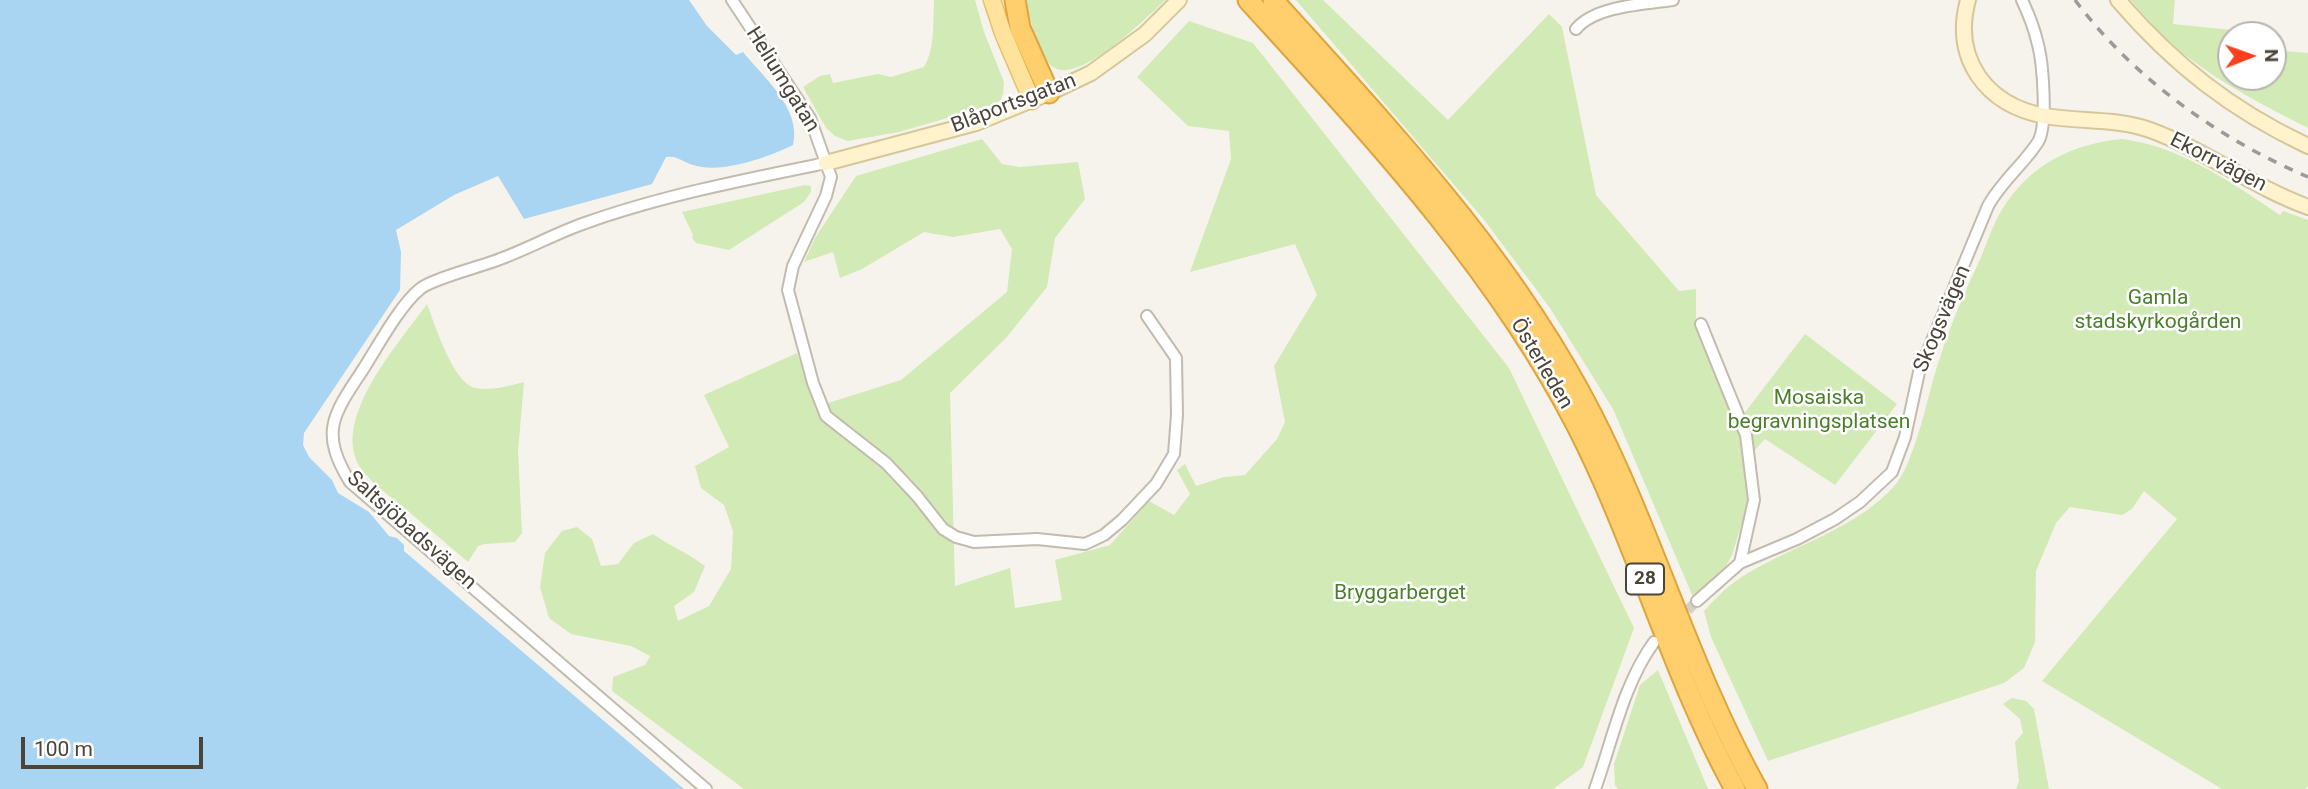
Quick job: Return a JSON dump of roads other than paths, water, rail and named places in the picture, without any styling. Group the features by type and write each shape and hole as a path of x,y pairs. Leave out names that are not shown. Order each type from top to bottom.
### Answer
{"highway":[{"path":"1015,0 1020,28 1041,97"},
{"path":"1245,1 1269,9"},
{"name":"Österleden","path":"1269,9 1400,141 1468,222 1497,260 1562,362 1592,415 1630,498 1707,686 1745,768 1759,789"},
{"name":"Österleden","path":"1269,9 1452,233 1529,342 1577,425 1615,505 1691,695 1735,789"}],"main road":[{"path":"992,0 1003,33 1041,97"}],"street":[{"name":"Heliumgatan","path":"732,0 810,118 827,163"},
{"name":"Blåportsgatan","path":"827,163 976,122 1041,97 1091,73 1144,34 1179,0"},
{"path":"1576,29 1591,16 1629,6 1673,0"},
{"name":"Ekorrvägen","path":"1968,0 1963,28 1969,60 1979,78 1997,96 2026,111 2044,116 2126,124 2160,134 2288,200 2308,207"},
{"path":"2022,0 2038,41 2044,116"},
{"path":"2118,0 2182,67 2219,96 2281,134 2308,146"},
{"name":"Skogsvägen","path":"1697,601 1740,564 1835,519 1860,502 1892,472 1905,437 1919,372 1988,206 1996,191 2037,144 2044,116"},
{"path":"827,163 831,177 828,190 796,259 788,290 813,383 826,416 886,463 943,529 956,537 974,542 1037,538 1085,544 1104,536 1156,484 1174,454 1177,415 1176,358 1147,316"},
{"name":"Saltsjöbadsvägen","path":"706,789 351,482 338,461 332,439 333,423 340,404 403,309 421,287 501,259 587,222 734,182 827,163"},
{"path":"1701,324 1746,435 1754,500 1740,564"},
{"path":"1595,789 1627,692 1641,661 1654,642"}],"water":[{"path":"0,0 689,0 707,26 736,55 743,52 770,83 786,106 794,132 793,145 772,154 746,163 708,168 666,157 652,184 524,219 498,176 454,195 396,230 401,252 400,290 304,433 303,445 309,457 332,480 338,493 369,512 389,536 397,538 404,545 404,551 684,789 0,789"}],"tunnel":[{"path":"1677,621 1697,601"}],"railway":[{"path":"2075,0 2123,55 2180,104 2242,144 2308,177"}],"park label":[{"name":"Gamla stadskyrkogården","path":"2158,311"},
{"name":"Mosaiska begravningsplatsen","path":"1819,411"},
{"name":"Bryggarberget","path":"1400,594"}]}
